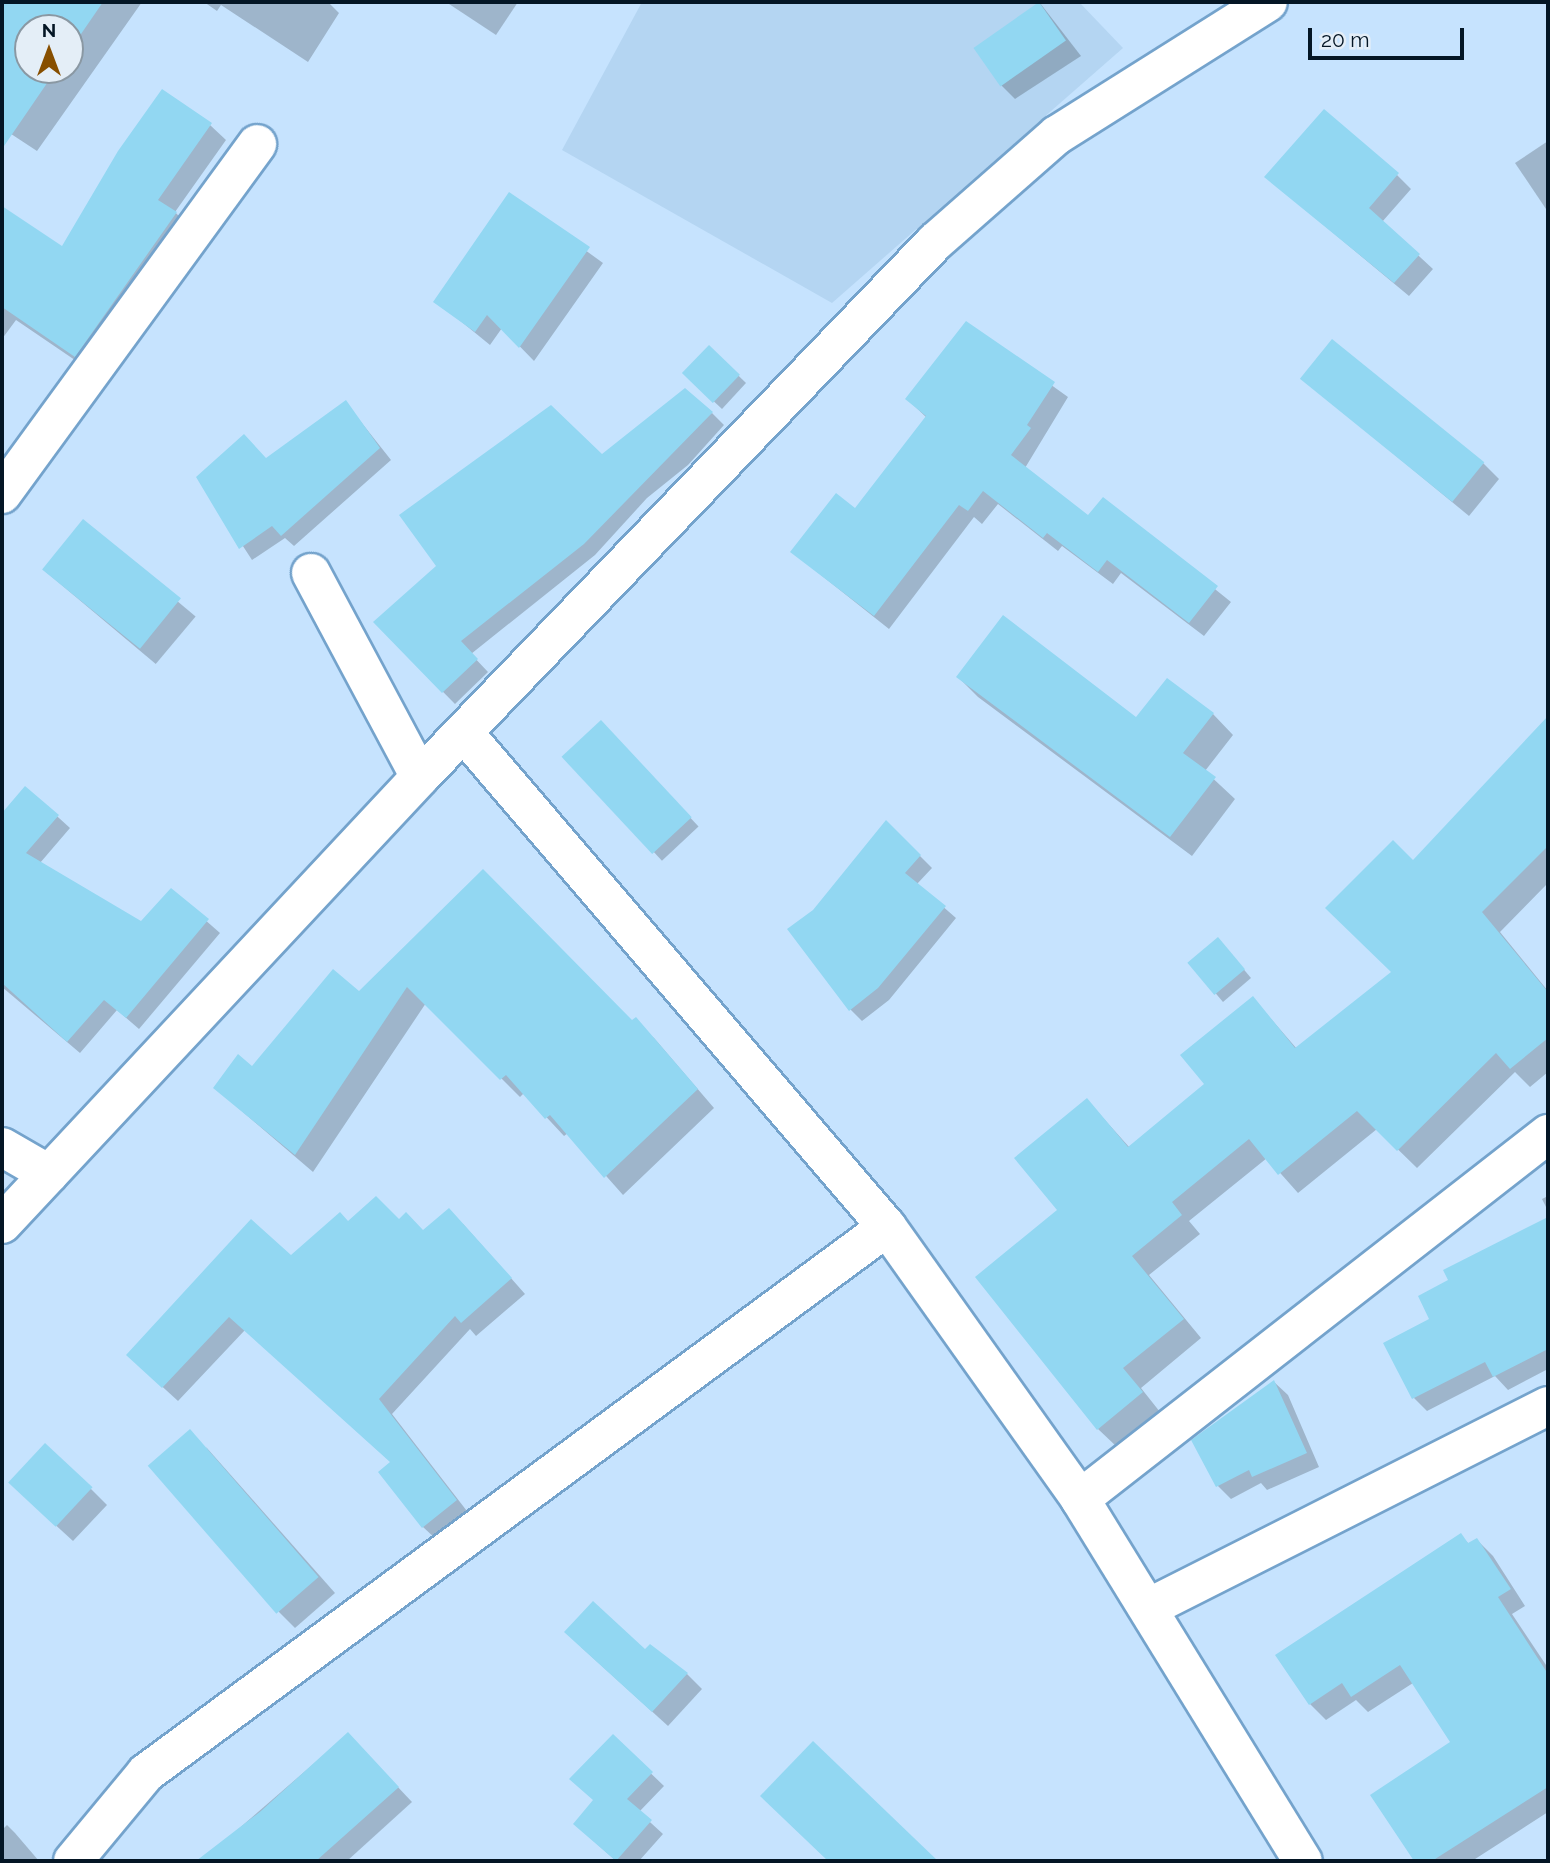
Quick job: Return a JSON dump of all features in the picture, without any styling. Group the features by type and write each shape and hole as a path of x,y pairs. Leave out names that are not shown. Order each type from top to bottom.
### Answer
{"street":[{"path":"2,1224 420,777 935,242 1057,135 1260,7"},
{"path":"2,495 257,144"},
{"path":"311,573 420,777"},
{"path":"464,733 887,1227 1080,1499 1150,1607 1303,1861"},
{"path":"1080,1499 1548,1134"},
{"path":"2,1147 49,1174"},
{"path":"73,1861 146,1773 887,1227"},
{"path":"1150,1607 1548,1406"}],"shaded area":[{"path":"642,2 1079,2 1123,48 832,303 562,150"}],"building":[{"path":"2,2 103,2 84,30 84,14 14,14 14,84 46,84 2,149"},
{"path":"1039,2 1066,41 1000,86 973,48"},
{"path":"162,89 212,123 158,200 177,212 75,357 2,307 2,206 62,246 118,151"},
{"path":"1324,109 1399,173 1369,208 1420,254 1394,283 1264,177"},
{"path":"509,192 590,247 519,348 487,315 475,332 433,302"},
{"path":"966,321 1055,382 1027,425 1031,428 1011,455 1088,515 1103,497 1218,586 1189,623 1107,560 1098,572 1047,533 1043,538 983,491 968,511 959,505 874,616 790,552 836,493 855,508 926,416 905,399"},
{"path":"1332,339 1484,462 1452,502 1300,379"},
{"path":"709,345 740,375 713,403 682,373"},
{"path":"685,388 713,412 584,544 461,641 478,659 442,693 373,622 436,566 399,515 551,405 602,454"},
{"path":"346,400 380,448 281,536 272,526 239,549 196,477 244,434 266,458"},
{"path":"83,519 181,598 140,649 42,570"},
{"path":"1003,615 1136,717 1167,678 1214,713 1183,753 1216,777 1170,837 956,677"},
{"path":"1548,716 1548,846 1482,912 1548,992 1548,1038 1510,1069 1496,1053 1397,1151 1357,1111 1278,1175 1249,1139 1172,1202 1182,1215 1132,1256 1184,1319 1123,1368 1143,1392 1097,1430 975,1277 1057,1210 1014,1158 1087,1098 1128,1147 1204,1084 1180,1055 1253,996 1295,1048 1391,972 1325,908 1393,840 1413,860"},
{"path":"601,720 692,817 652,854 562,757"},
{"path":"25,786 59,815 26,853 141,921 171,888 209,919 126,1018 104,1000 67,1042 2,983 2,813"},
{"path":"886,820 921,855 905,873 946,906 878,988 849,1011 787,929 813,910"},
{"path":"483,869 632,1020 636,1017 698,1089 604,1178 550,1115 545,1119 506,1075 500,1080 407,987 295,1155 213,1088 238,1054 252,1066 333,969 359,991"},
{"path":"1218,937 1245,969 1214,995 1187,963"},
{"path":"376,1196 399,1219 406,1212 423,1230 449,1208 512,1278 461,1323 455,1316 379,1399 457,1500 422,1528 378,1472 390,1462 229,1317 162,1388 126,1355 251,1219 291,1255 340,1212 348,1221"},
{"path":"1548,1217 1548,1349 1493,1377 1485,1362 1412,1399 1383,1343 1429,1319 1418,1296 1448,1280 1443,1270"},
{"path":"1274,1380 1307,1453 1252,1477 1249,1470 1216,1487 1191,1440"},
{"path":"190,1429 319,1577 276,1614 148,1466"},
{"path":"45,1443 93,1487 56,1527 8,1482"},
{"path":"1461,1533 1468,1543 1477,1538 1511,1589 1498,1597 1548,1674 1548,1787 1432,1861 1414,1861 1370,1795 1450,1742 1400,1665 1351,1697 1342,1683 1309,1705 1275,1655"},
{"path":"593,1601 645,1649 650,1644 688,1673 652,1712 564,1632"},
{"path":"348,1732 399,1787 316,1861 196,1861 261,1811"},
{"path":"613,1734 653,1772 627,1799 652,1820 616,1861 573,1824 593,1800 569,1779"},
{"path":"813,1741 938,1861 828,1861 760,1796"}]}
